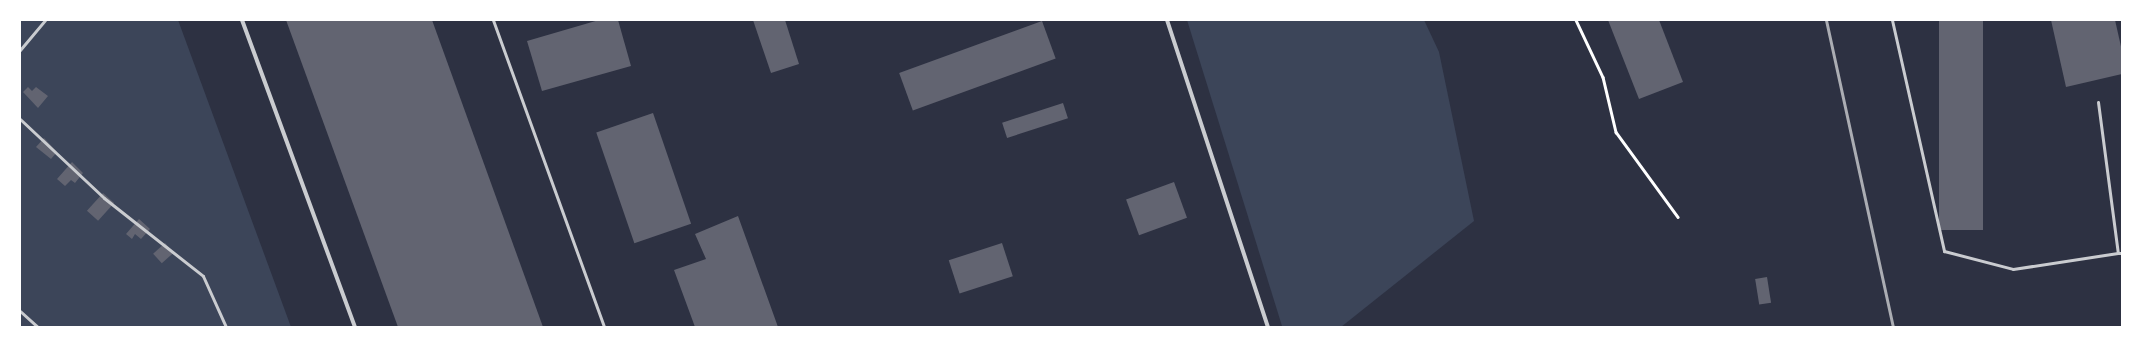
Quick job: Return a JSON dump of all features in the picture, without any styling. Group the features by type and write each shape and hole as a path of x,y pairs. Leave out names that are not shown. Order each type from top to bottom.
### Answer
{"street":[{"path":"242,20 355,327"},
{"path":"1167,20 1268,327"}],"lane":[{"path":"20,50 45,20"},
{"path":"493,20 604,327"},
{"path":"1892,20 1944,251 2013,269 2120,253 2098,102"},
{"path":"20,119 104,198 203,276 226,327"},
{"path":"20,311 38,327"}],"path":[{"path":"1576,20 1603,77 1616,132 1678,217"}],"shaded area":[{"path":"20,20 178,20 291,327 20,327"},
{"path":"1187,20 1424,20 1439,52 1474,221 1341,327 1282,326"}],"building":[{"path":"286,20 432,20 543,327 398,327"},
{"path":"599,20 618,20 631,66 542,91 527,41"},
{"path":"753,20 785,20 799,64 771,73"},
{"path":"1608,20 1659,20 1683,82 1639,99"},
{"path":"1939,20 1983,20 1983,230 1939,230"},
{"path":"2051,20 2115,20 2122,51 2122,74 2066,87"},
{"path":"1042,21 1056,59 913,111 899,73"},
{"path":"28,87 32,91 36,87 48,96 38,108 23,92"},
{"path":"1063,103 1068,118 1007,138 1002,123"},
{"path":"653,113 691,224 634,243 596,133"},
{"path":"44,138 57,152 51,159 36,147"},
{"path":"72,162 83,173 75,183 71,180 65,186 57,179"},
{"path":"1174,182 1187,218 1139,235 1126,199"},
{"path":"103,193 114,203 98,221 87,211"},
{"path":"738,216 778,327 695,327 674,270 706,259 695,234"},
{"path":"139,219 150,229 141,239 135,234 132,239 126,234"},
{"path":"165,243 174,253 162,263 153,254"},
{"path":"1002,243 1013,276 960,294 949,260"},
{"path":"1767,277 1771,303 1759,305 1755,279"}],"railway":[{"path":"1826,20 1893,327"}]}
